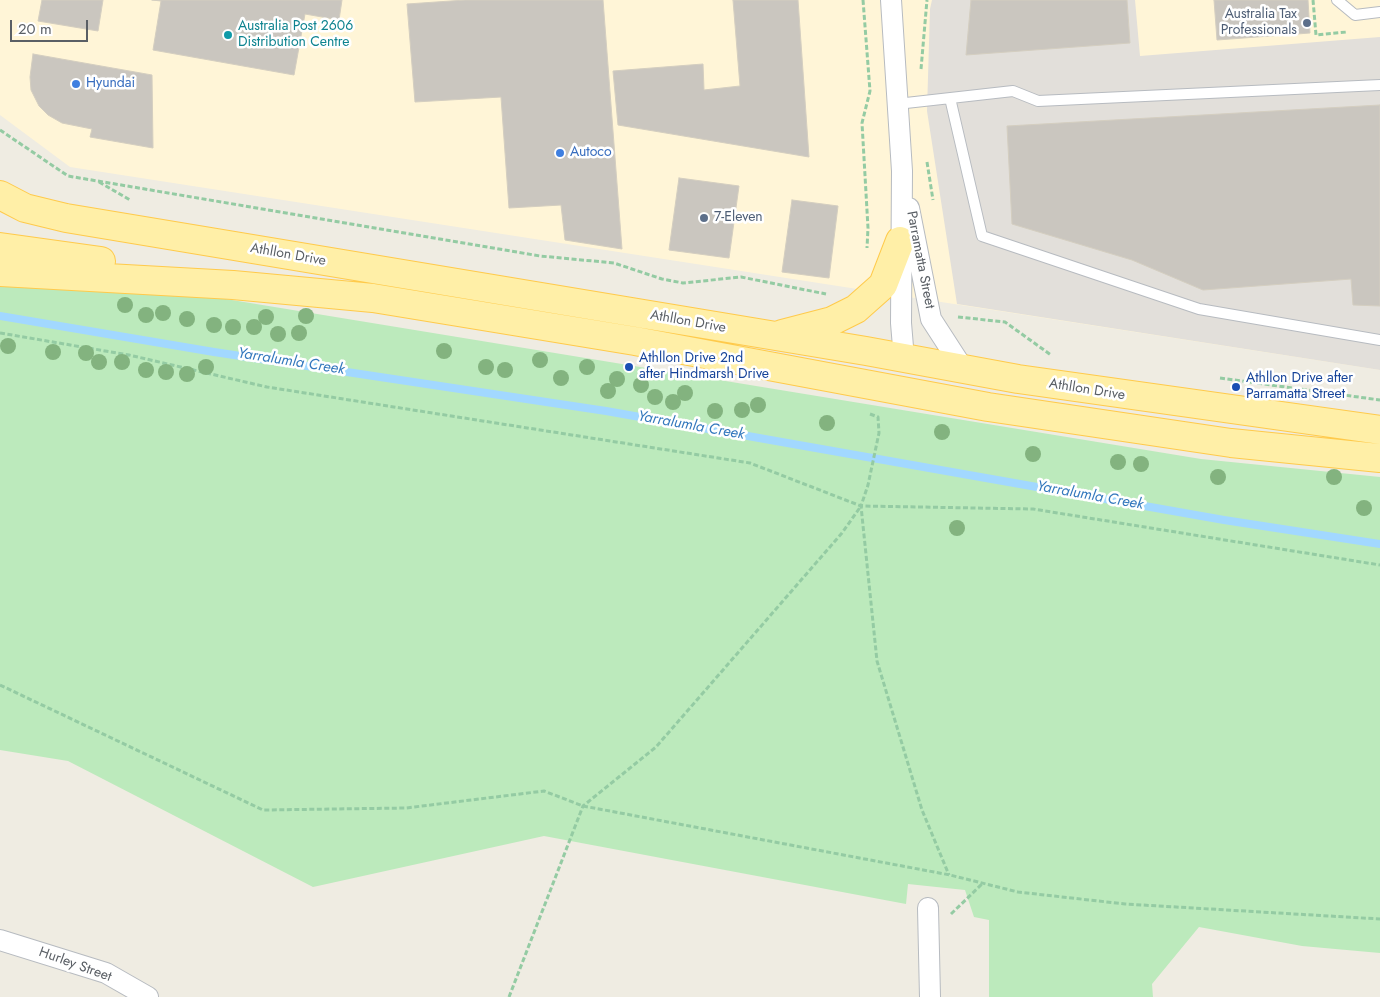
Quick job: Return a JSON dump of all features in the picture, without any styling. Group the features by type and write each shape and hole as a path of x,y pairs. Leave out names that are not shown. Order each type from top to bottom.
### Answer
{"main road":[{"name":"Athllon Drive","path":"0,194 25,208 66,218 964,370 1101,392 1380,430"},
{"path":"771,337 832,321 856,309 883,285 900,241"},
{"name":"Athllon Drive","path":"0,248 130,264 233,285"},
{"name":"Athllon Drive","path":"0,272 233,285 373,298 635,341 988,407 1231,443 1380,458"},
{"path":"904,359 915,376 955,389 988,407"}],"street":[{"name":"Parramatta Street","path":"891,0 902,171 900,241 904,359"},
{"name":"Parramatta Street","path":"902,171 931,319 964,370"},
{"path":"928,908 930,997"},
{"name":"Hurley Street","path":"0,940 106,973 148,997"}],"lane":[{"path":"1337,0 1355,15 1380,12"},
{"path":"897,104 1013,91 1038,101 1380,85"},
{"path":"950,98 982,236 1199,309 1380,340"}],"path":[{"path":"863,0 870,91 862,123 868,228 866,254"},
{"path":"918,102 925,4 927,0"},
{"path":"1313,0 1316,35 1352,31"},
{"path":"0,130 68,176 540,256 614,263 662,279 683,283 741,277 837,296 856,309"},
{"path":"926,155 933,203"},
{"path":"931,319 951,317 1005,322 1053,357"},
{"path":"0,333 128,356 267,387 750,463 861,506 1033,509 1380,565"},
{"path":"1218,378 1380,400"},
{"path":"509,997 583,806 656,747 842,533 861,506 868,485 879,433"},
{"path":"861,506 877,661 922,810 950,875"},
{"path":"0,685 263,810 406,808 544,791 583,806 950,875 1018,892 1126,904 1380,920"},
{"path":"928,908 950,914 983,883"}],"shaded area":[{"path":"0,0 1380,0 1380,370 70,167 0,115"},
{"path":"932,0 1135,0 1140,56 1380,37 1380,370 957,304 927,111 930,9"}],"green space":[{"path":"0,281 177,291 1201,459 1380,477 1380,953 1302,946 1199,927 1152,984 1153,997 989,997 989,920 974,917 965,890 908,884 906,904 544,836 313,887 68,761 0,750"}],"building":[{"path":"42,0 103,0 98,31 38,21"},
{"name":"Australia Post 2606 Distribution Centre","path":"152,0 342,0 339,20 305,14 294,75 153,50 161,1"},
{"name":"Autoco","path":"465,0 603,0 622,249 565,240 561,205 509,208 501,97 415,102 407,4"},
{"path":"733,0 798,0 809,157 618,125 613,71 703,64 704,90 740,86"},
{"path":"971,0 1127,0 1130,43 966,55"},
{"path":"1214,0 1308,0 1310,33 1217,40"},
{"path":"33,54 152,75 153,148 90,137 92,129 62,123 48,115 39,106 31,90 30,77"},
{"path":"1380,105 1380,306 1353,305 1351,279 1203,290 1132,260 1012,224 1007,126"},
{"name":"7-Eleven","path":"679,178 739,186 729,258 669,250"},
{"path":"792,200 838,206 829,278 782,272"}],"waterway":[{"name":"Yarralumla Creek","path":"0,316 214,352 606,411 1224,520 1380,544"}],"place":[{"name":"Australia Tax Professionals","path":"1307,23"},
{"name":"Australia Post 2606 Distribution Centre","path":"228,35"},
{"name":"Hyundai","path":"76,84"},
{"name":"Autoco","path":"560,153"},
{"name":"7-Eleven","path":"704,218"},
{"name":"Athllon Drive 2nd after Hindmarsh Drive","path":"629,367"},
{"name":"Athllon Drive after Parramatta Street","path":"1236,387"}]}
